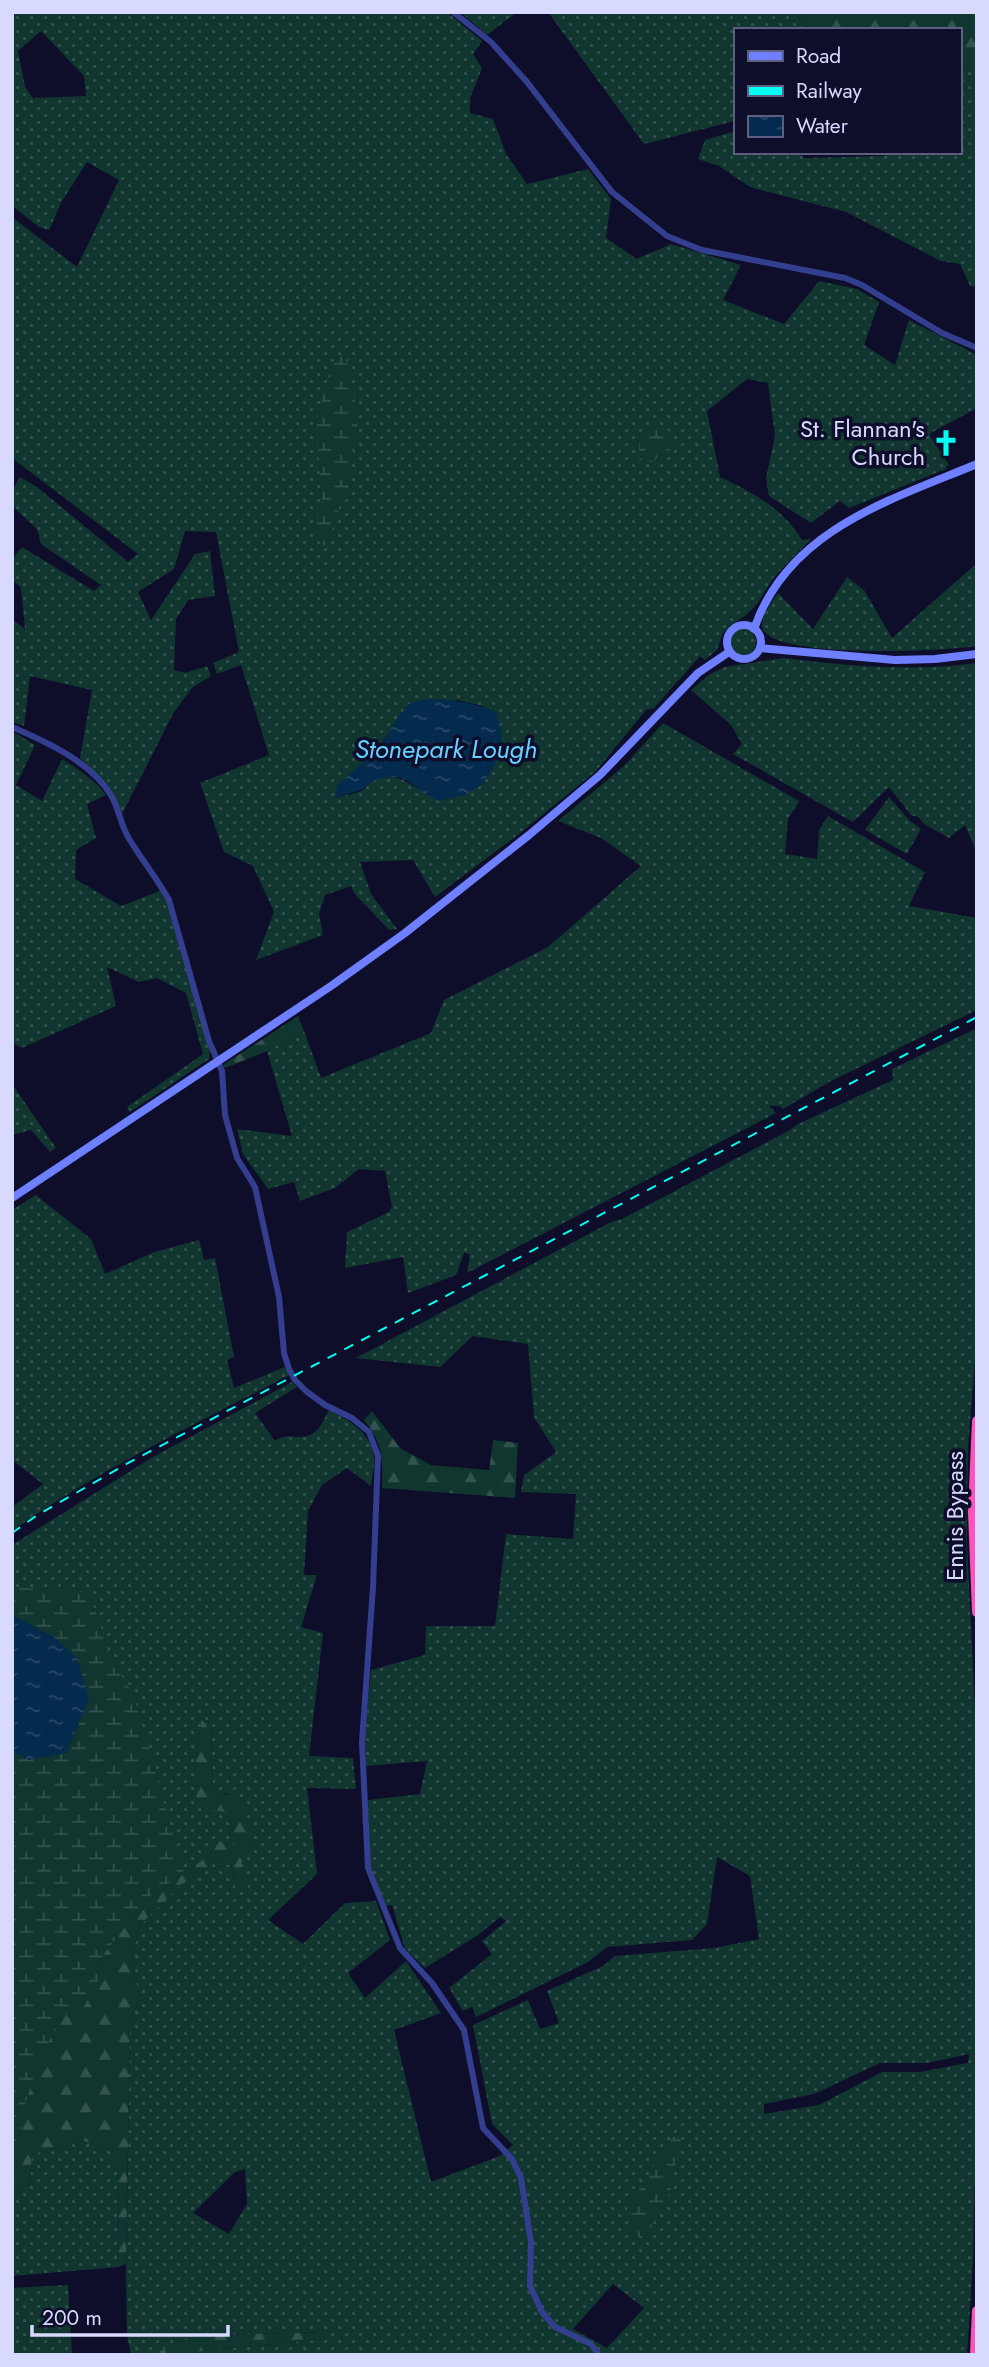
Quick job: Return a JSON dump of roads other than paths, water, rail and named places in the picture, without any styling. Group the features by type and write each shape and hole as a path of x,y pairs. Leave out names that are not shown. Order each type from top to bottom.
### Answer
{"highway":[{"name":"Ennis Bypass","path":"977,1421 973,1512 977,1612"},
{"path":"975,2355 977,2311"}],"main road":[{"path":"754,629 761,610 786,573 831,531 866,510 977,464"},
{"path":"746,625 754,629 760,639 760,648 752,657 746,659 729,652 727,639 734,628 746,625"},
{"path":"760,648 895,660 977,654"},
{"path":"12,1198 331,986 405,933 600,775 698,673 729,652"}],"street":[{"path":"453,12 491,43 527,82 612,192 667,236 702,250 845,278 862,285 942,332 977,348"},
{"path":"12,727 71,757 99,780 112,797 126,833 169,900 209,1041 222,1071 225,1115 237,1158 255,1187 279,1297 284,1353 289,1369 306,1391 325,1405 352,1418 369,1432 378,1456 373,1587 362,1742 368,1868 400,1948 432,1983 464,2030 482,2128 512,2158 521,2178 531,2242 530,2286 542,2312 555,2327 591,2344 599,2355"}],"water":[{"name":"Stonepark Lough","path":"432,699 466,703 497,713 502,737 496,762 483,784 465,795 439,801 398,777 382,778 363,789 335,798 337,786 380,747 411,702"},
{"path":"12,1615 54,1637 77,1658 89,1698 67,1753 28,1760 12,1751"}],"railway":[{"path":"12,1533 36,1516 128,1463 977,1017"}],"place":[{"name":"St. Flannan's Church","path":"946,443"}]}
